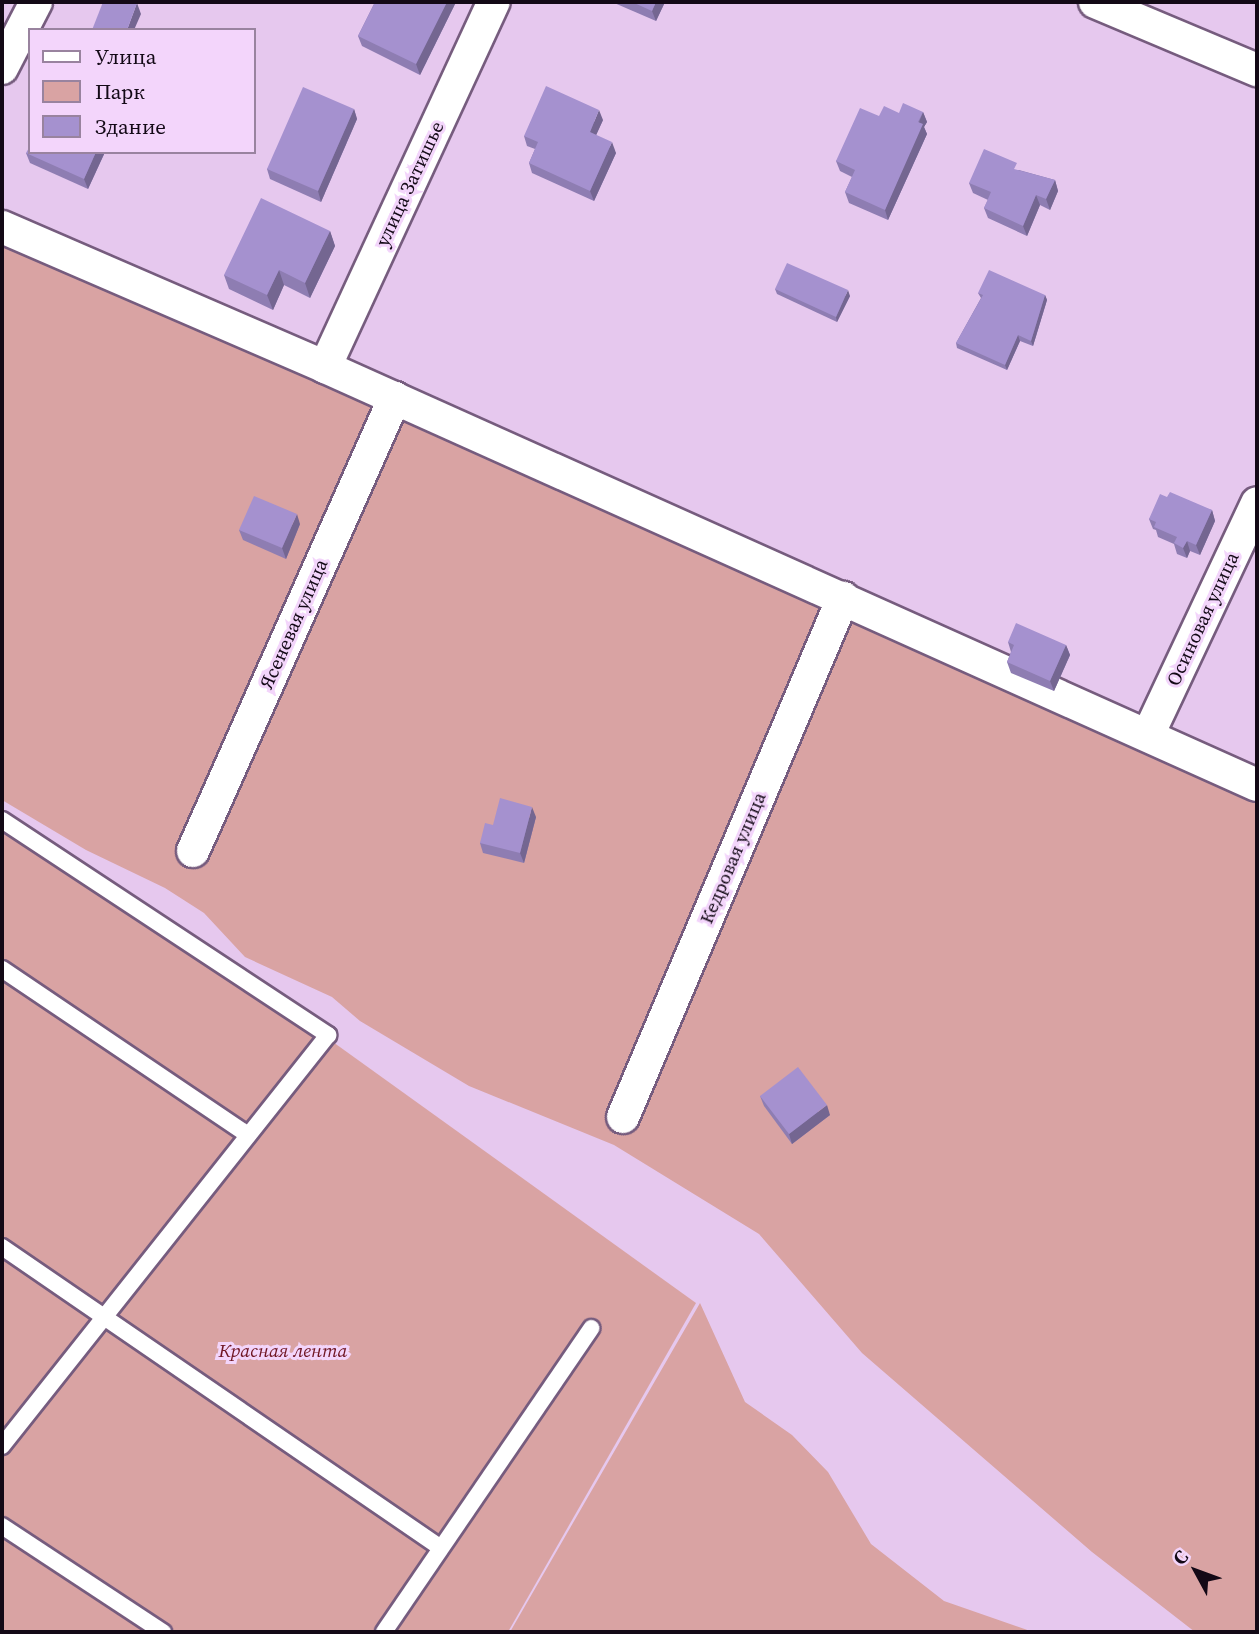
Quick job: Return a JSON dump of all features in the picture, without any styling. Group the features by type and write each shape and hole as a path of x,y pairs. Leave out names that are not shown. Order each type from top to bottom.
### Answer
{"street":[{"path":"2,68 36,2"},
{"name":"улица Затишье","path":"326,367 494,2"},
{"path":"1095,2 1257,70"},
{"path":"2,228 326,367 1257,785"},
{"name":"Ясеневая улица","path":"194,850 395,398"},
{"name":"Осиновая улица","path":"1148,735 1257,503"},
{"name":"Кедровая улица","path":"624,1117 842,598"}],"lane":[{"path":"2,820 328,1035 2,1446"},
{"path":"2,969 248,1135"},
{"path":"2,1247 438,1546"},
{"path":"384,1632 438,1546 591,1328"},
{"path":"2,1526 163,1632"}],"green space":[{"path":"2,241 433,426 1257,801 1257,1632 1195,1632 1092,1552 862,1353 759,1234 614,1145 469,1086 360,1021 332,997 245,957 204,913 165,888 86,850 2,800"},
{"name":"Красная лента","path":"2,824 326,1037 696,1303 508,1632 2,1632"},
{"path":"700,1303 745,1402 792,1435 828,1472 871,1544 944,1601 1033,1632 510,1632"}],"building":[{"path":"103,2 137,3 128,28 93,28"},
{"path":"375,2 447,2 416,64 358,36"},
{"path":"632,2 656,2 652,11"},
{"path":"546,86 599,110 590,132 612,142 590,191 529,163 538,142 524,136"},
{"path":"303,87 354,109 318,191 267,169"},
{"path":"903,103 923,112 918,122 923,124 885,210 845,192 855,170 836,161 860,108 879,116 884,106 899,113"},
{"path":"984,149 1017,163 1014,169 1055,180 1046,199 1036,195 1023,226 984,208 991,192 969,183"},
{"path":"28,154 95,154 84,179"},
{"path":"261,198 330,231 305,283 279,270 267,295 224,275"},
{"path":"787,263 848,290 836,317 775,289"},
{"path":"989,270 1045,295 1031,341 1018,335 1005,365 956,343 983,295 978,293"},
{"path":"1170,492 1212,510 1196,545 1187,541 1183,548 1174,543 1177,537 1154,527 1156,522 1149,519 1160,494 1167,497"},
{"path":"254,496 297,514 282,548 239,530"},
{"path":"1016,623 1066,645 1050,681 1007,662 1014,645 1008,642"},
{"path":"500,798 532,807 520,853 480,843 485,823 493,825"},
{"path":"798,1067 827,1105 789,1134 760,1096"}]}
